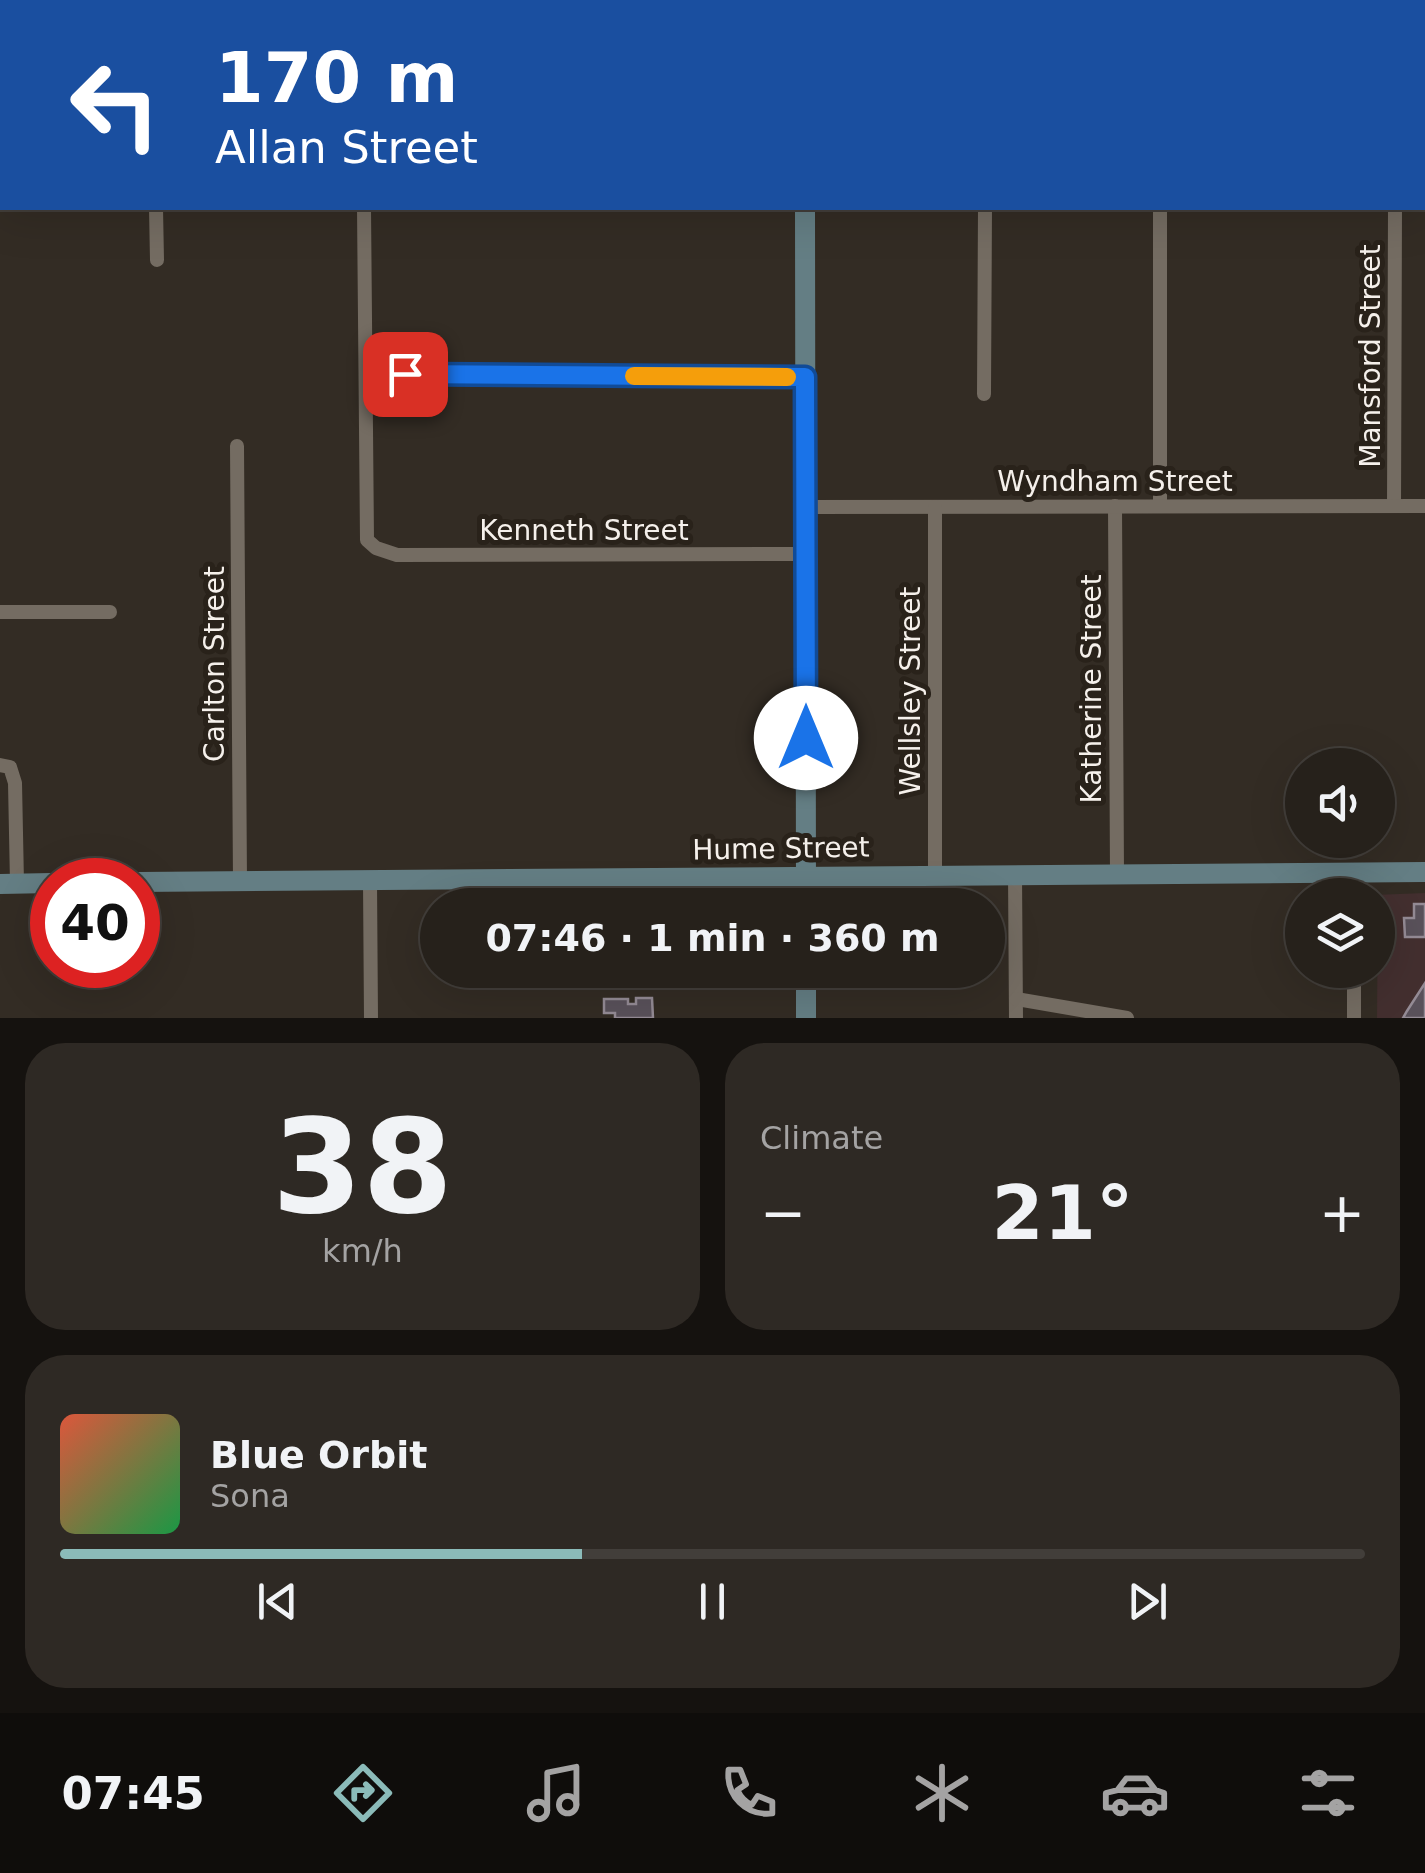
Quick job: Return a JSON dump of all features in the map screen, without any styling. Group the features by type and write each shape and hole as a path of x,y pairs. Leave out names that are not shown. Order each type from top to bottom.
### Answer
{"street":[{"path":"156,210 157,260"},
{"path":"364,210 367,374 805,377"},
{"path":"805,210 806,888"},
{"path":"984,394 985,210"},
{"path":"1160,210 1160,505"},
{"name":"Mansford Street","path":"1394,506 1395,210"},
{"name":"Kenneth Street","path":"367,374 367,540 376,548 397,555 806,554"},
{"name":"Carlton Street","path":"237,446 240,881"},
{"name":"Katherine Street","path":"1115,506 1117,873"},
{"name":"Wyndham Street","path":"806,507 1425,506"},
{"name":"Wellsley Street","path":"935,507 935,874"},
{"path":"0,612 110,612"},
{"path":"0,765 10,767 16,783 8,883"},
{"name":"Hume Street","path":"160,882 1425,872"},
{"path":"1354,873 1354,878"},
{"path":"1015,874 1016,1018"},
{"path":"370,882 371,1018"},
{"path":"806,988 806,1018"},
{"path":"1354,988 1354,1018"},
{"path":"1016,999 1127,1018"}],"shaded area":[{"path":"1425,893 1425,1018 1377,1018 1377,988 1395,988 1395,894"}],"building":[{"path":"1414,904 1425,904 1425,937 1405,937 1404,918 1414,918"},
{"path":"1425,983 1425,1018 1403,1018 1407,1011"},
{"path":"636,998 652,998 653,1018 615,1018 615,1013 604,1013 604,999 628,999 628,1004 636,1004"}],"slow traffic":[{"path":"634,376 787,377"}],"route":[{"path":"405,374 805,377 806,738"}]}
